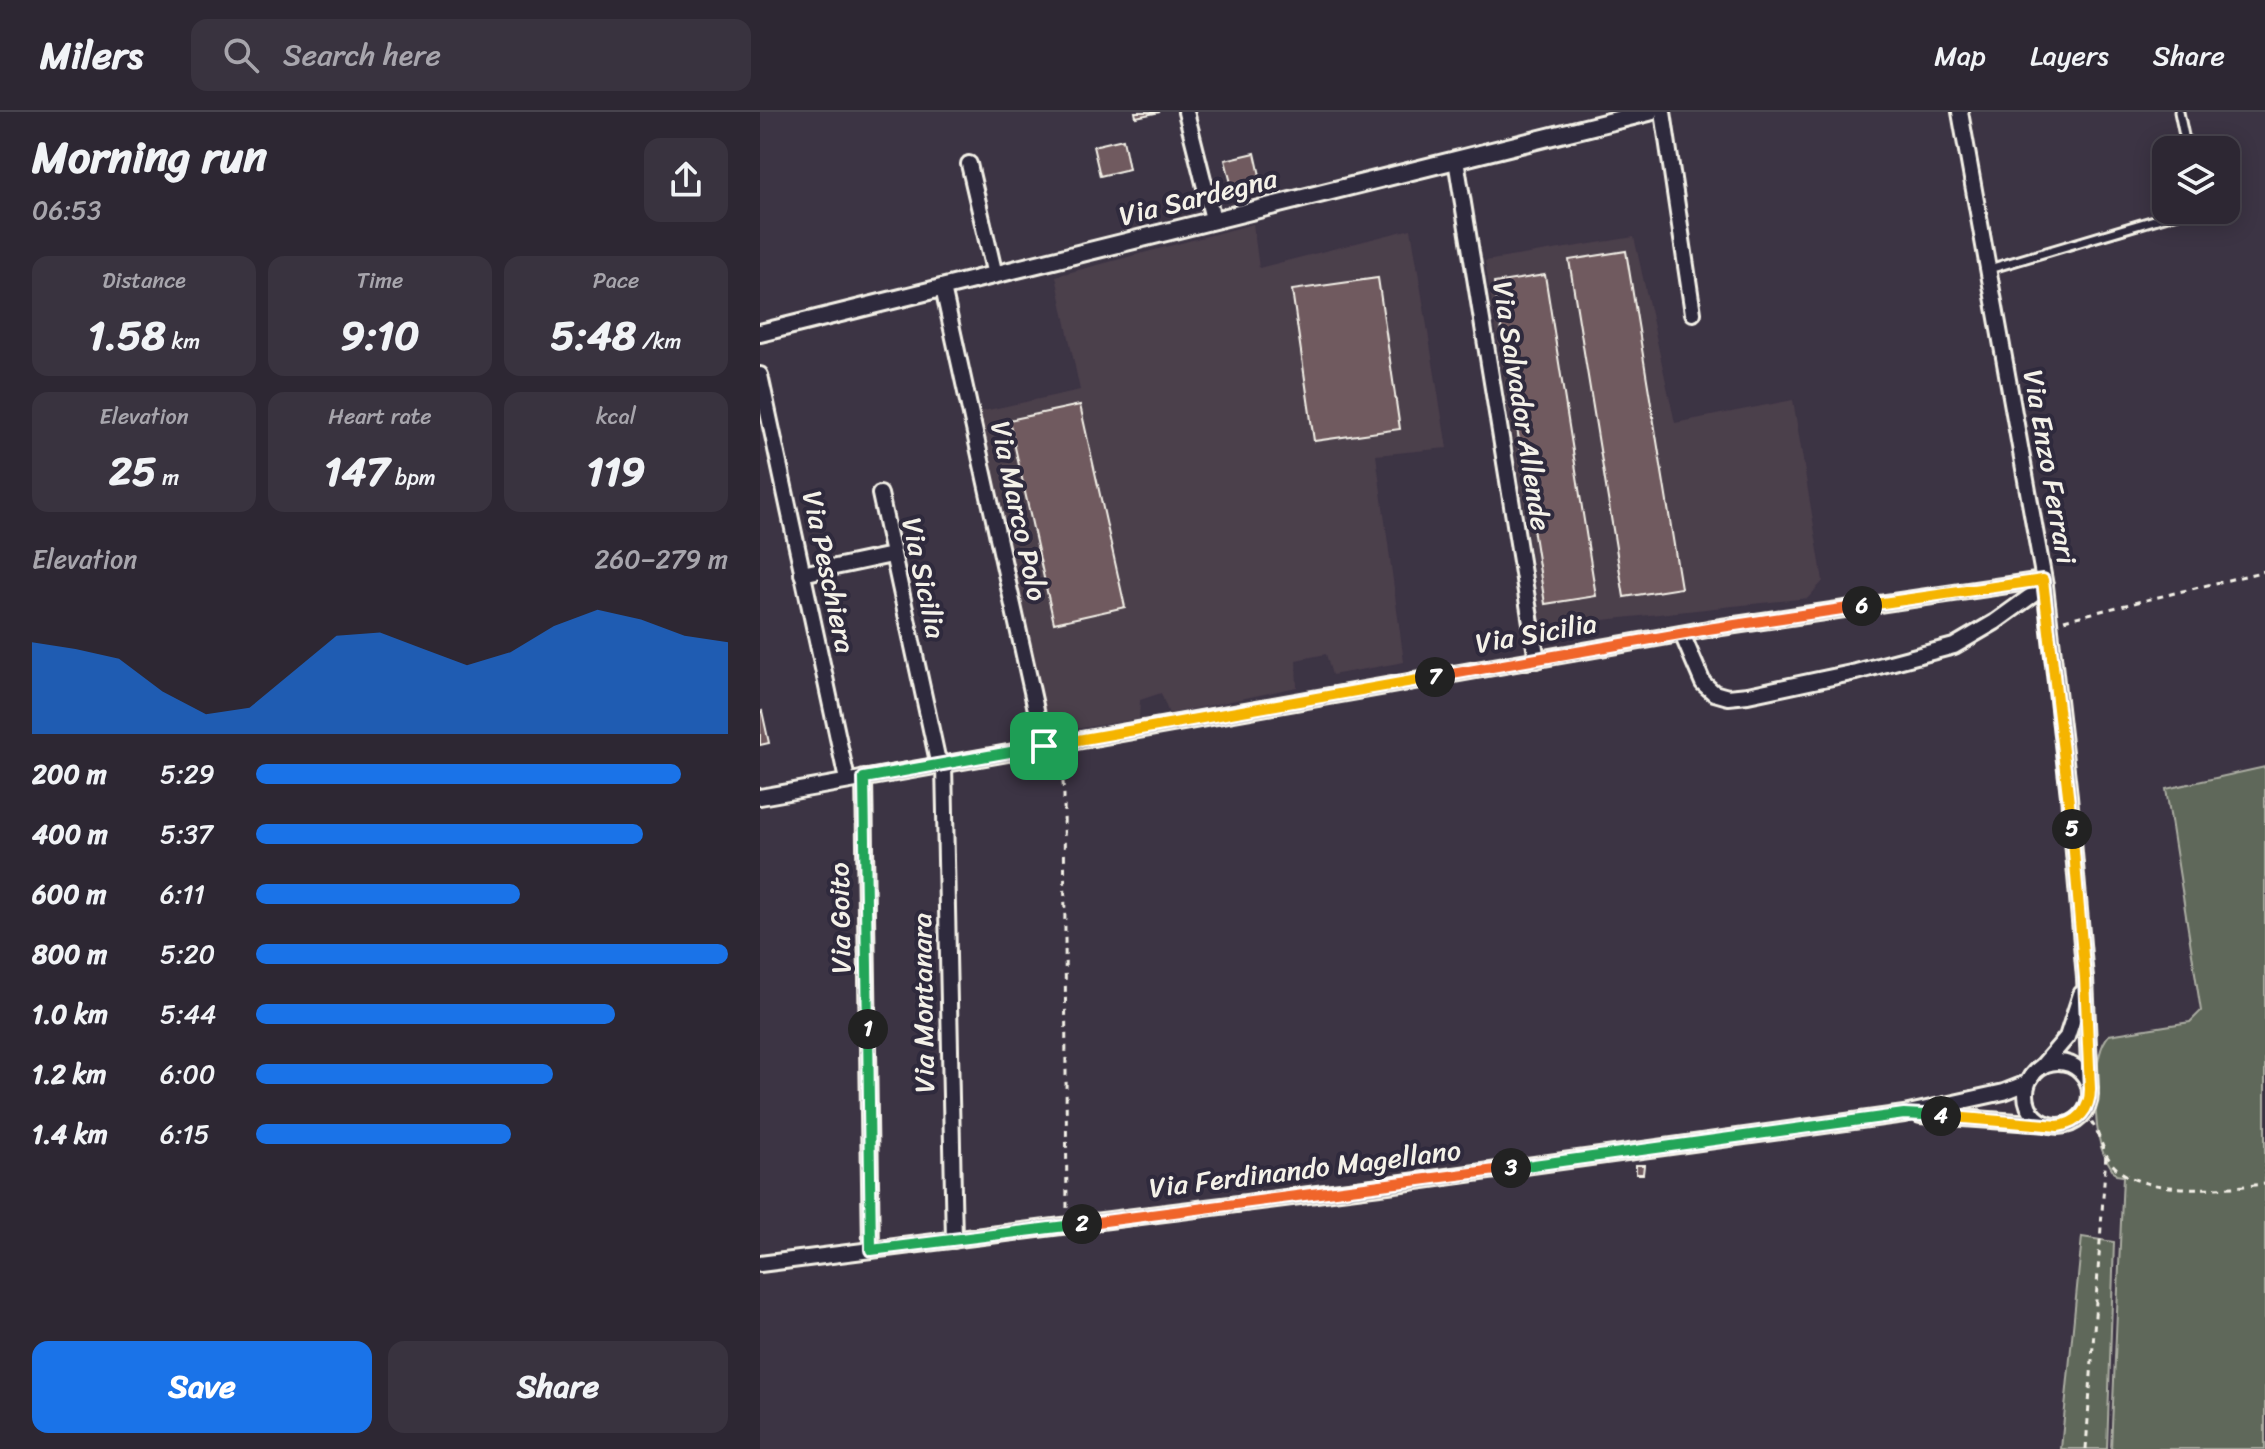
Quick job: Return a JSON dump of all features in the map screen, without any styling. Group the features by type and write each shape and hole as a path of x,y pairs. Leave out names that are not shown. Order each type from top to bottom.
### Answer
{"street":[{"path":"1186,112 1213,219"},
{"name":"Via Sardegna","path":"760,333 1649,112"},
{"path":"1663,112 1693,313"},
{"name":"Via Enzo Ferrari","path":"1960,112 2044,583 2069,796 2085,978 2090,1089"},
{"name":"Via Salvador Allende","path":"1456,160 1537,660"},
{"path":"969,164 995,275"},
{"name":"Via Marco Polo","path":"943,288 1044,746"},
{"name":"Via Peschiera","path":"760,375 847,780"},
{"name":"Via Sicilia","path":"880,494 937,757 944,765"},
{"path":"802,574 892,555"},
{"path":"1682,634 1703,683 1714,693 1728,697 1748,695 1954,646 1995,622 2044,583"},
{"name":"Via Sicilia","path":"760,797 1682,634 2044,583"},
{"name":"Via Montanara","path":"944,765 954,1240"},
{"name":"Via Goito","path":"864,778 871,1250"},
{"name":"Via Enzo Ferrari","path":"2038,1070 2067,1037 2085,978"},
{"path":"2063,1062 2081,1071 2090,1089 2090,1098 2083,1113 2068,1124 2048,1124 2032,1112 2027,1103 2028,1083 2038,1070 2063,1062"},
{"name":"Via Ferdinando Magellano","path":"760,1264 1388,1185 1904,1114 2004,1092 2027,1083 2038,1070"},
{"name":"Via Ferdinando Magellano","path":"1904,1114 2048,1124"}],"lane":[{"path":"2179,112 2184,136"},
{"path":"1989,269 2152,221"}],"path":[{"path":"2048,623 2265,571"},
{"path":"1059,743 1064,795 1067,1226"},
{"path":"2083,1113 2090,1119 2106,1153 2120,1171 2148,1183 2196,1188 2265,1184"},
{"path":"2086,1449 2106,1153"}],"shaded area":[{"path":"1253,224 1259,268 1411,229 1447,448 1376,455 1404,662 1332,675 1326,654 1296,660 1297,687 1169,714 1161,693 1140,700 1139,719 1050,733 979,412 1080,390 1056,276"},
{"path":"1634,237 1675,423 1793,400 1823,581 1808,598 1594,621 1589,631 1545,643 1485,261"}],"green space":[{"path":"2265,767 2265,1449 2111,1449 2123,1176 2116,1175 2102,1151 2096,1106 2099,1057 2109,1035 2190,1022 2201,1011 2166,789"},
{"path":"2082,1237 2114,1242 2107,1449 2061,1449"}],"building":[{"path":"1135,112 1160,112 1136,117"},
{"path":"1123,139 1129,169 1100,176 1093,146"},
{"path":"1255,153 1261,180 1232,187 1225,160"},
{"path":"1626,251 1681,588 1624,597 1569,260"},
{"path":"1545,275 1596,596 1545,604 1494,283"},
{"path":"1378,278 1400,429 1314,441 1292,290"},
{"path":"1080,405 1125,607 1054,623 1009,420"},
{"path":"760,712 769,743 760,745"},
{"path":"1636,1165 1644,1165 1643,1174 1636,1174"}],"route":[{"path":"2043,580 2069,796 2085,978 2088,1106 2076,1120 2058,1126 1904,1114 1388,1185 871,1250 864,778 1044,746 1708,629 2043,580"}]}
